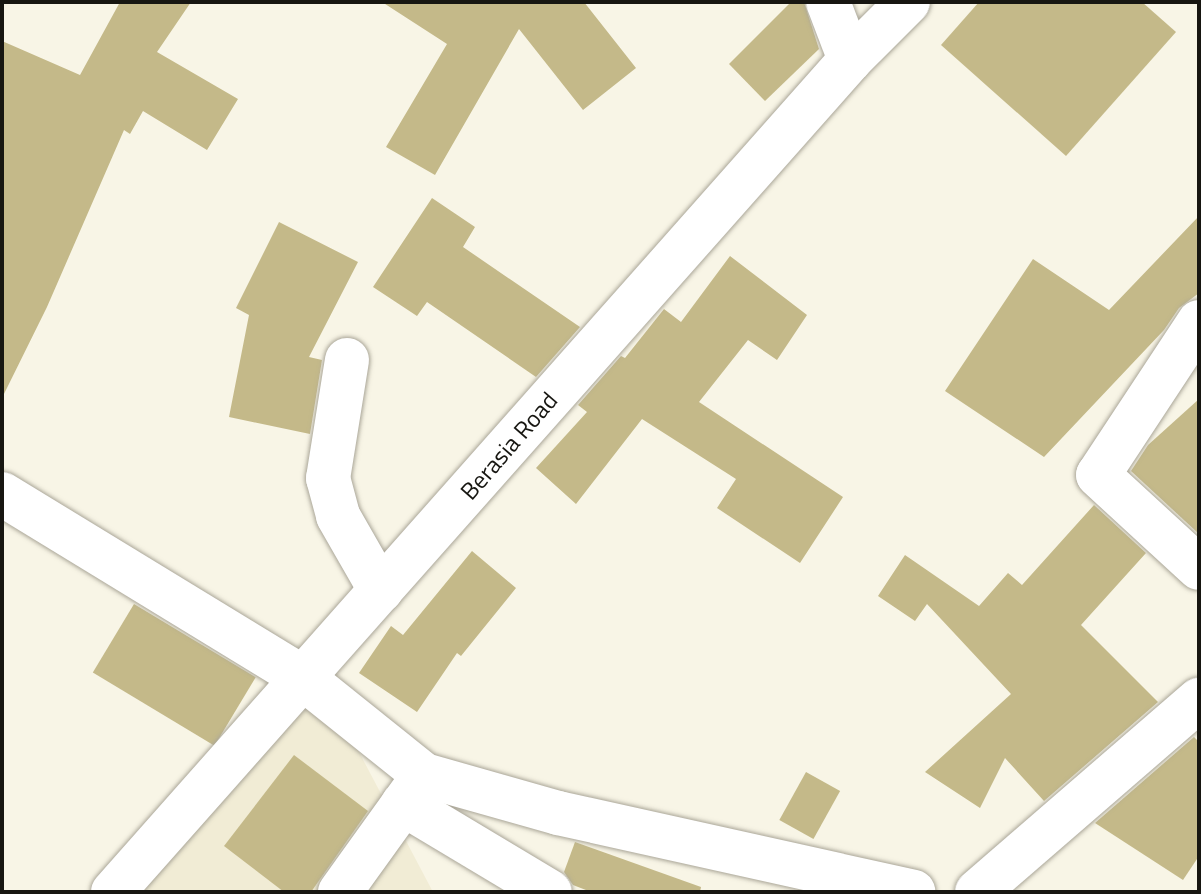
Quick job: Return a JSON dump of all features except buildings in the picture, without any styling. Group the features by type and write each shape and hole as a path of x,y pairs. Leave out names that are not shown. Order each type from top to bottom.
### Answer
{"street":[{"path":"828,2 850,60"},
{"name":"Berasia Road","path":"113,892 850,60 908,2"},
{"path":"1199,322 1098,475 1199,568"},
{"path":"347,360 328,478 338,516 381,591"},
{"path":"2,494 303,678 413,790 550,892"},
{"path":"977,892 1199,700"},
{"path":"340,892 413,790"},
{"path":"413,790 558,813 913,892"}],"shaded area":[{"path":"314,667 433,892 113,892"}]}
